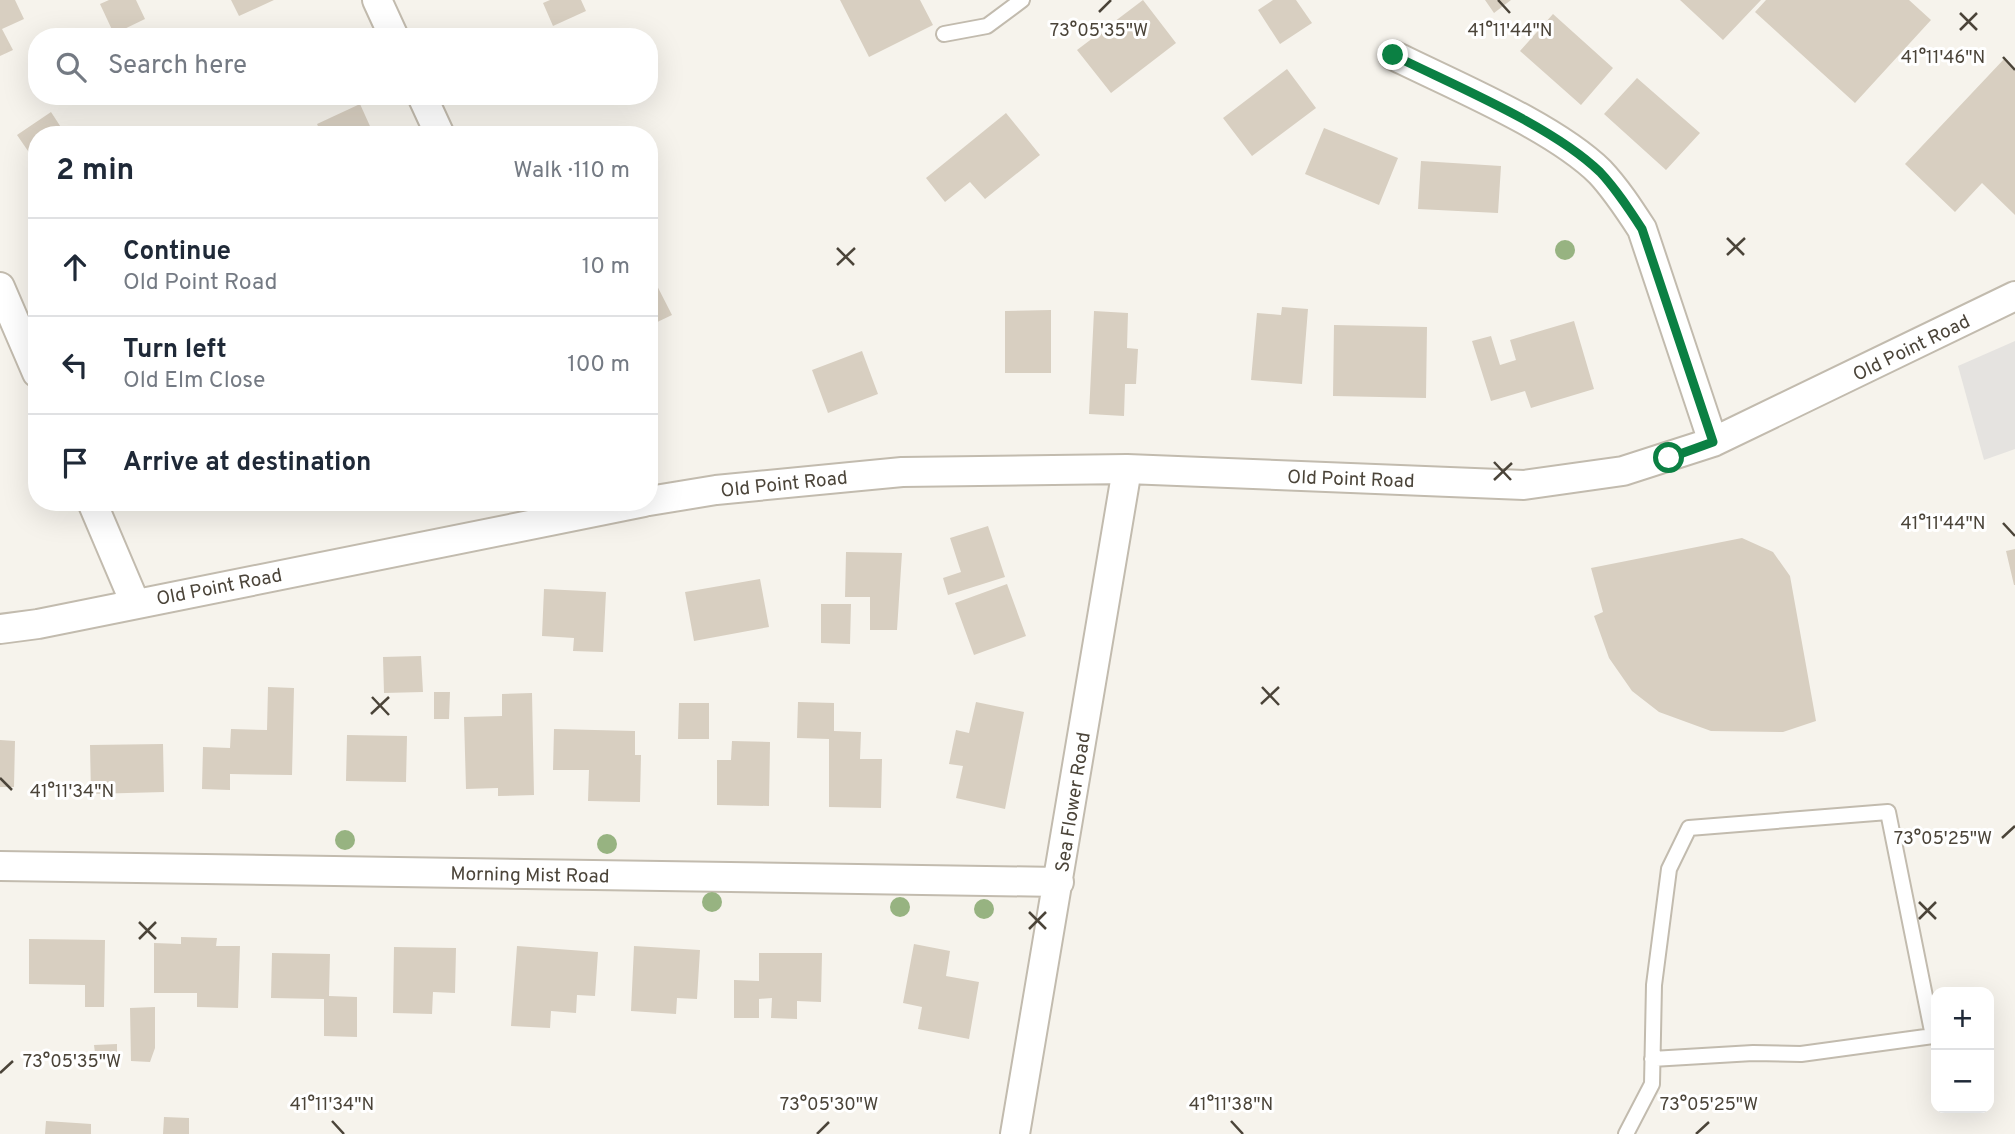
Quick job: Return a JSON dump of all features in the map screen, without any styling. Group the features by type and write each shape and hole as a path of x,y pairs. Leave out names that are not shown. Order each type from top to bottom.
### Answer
{"street":[{"path":"377,0 390,28"},
{"path":"1393,55 1511,114 1556,140 1599,171 1622,198 1642,229 1713,442"},
{"path":"426,105 436,126"},
{"path":"0,287 28,352"},
{"name":"Old Point Road","path":"658,500 716,490 902,472 1127,469 1524,485 1623,471 1713,442 2015,296"},
{"name":"Sea Flower Road","path":"1015,1134 1127,469"},
{"path":"96,511 135,603"},
{"name":"Old Point Road","path":"0,629 38,624 573,511"},
{"name":"Morning Mist Road","path":"0,866 1059,882"}],"lane":[{"path":"944,34 987,26 1022,0"},
{"path":"1626,1134 1652,1084 1652,1059 1654,985 1669,869 1689,828 1888,813 1933,1036 1801,1054 1652,1059"}],"shaded area":[{"path":"2015,341 2015,449 1984,460 1958,366"}],"building":[{"path":"0,0 15,0 24,19 2,29 13,50 0,56"},
{"path":"109,0 136,0 145,19 126,28 111,28 100,4"},
{"path":"231,0 274,0 239,16"},
{"path":"550,0 581,0 586,11 553,26 543,3"},
{"path":"840,0 920,0 933,25 869,57"},
{"path":"1143,0 1176,43 1111,93 1077,50"},
{"path":"1273,0 1296,0 1312,23 1280,44 1258,10"},
{"path":"1485,0 1511,0 1494,13"},
{"path":"1680,0 1761,0 1723,40"},
{"path":"1766,0 1909,0 1931,20 1855,103 1755,12"},
{"path":"1553,14 1613,68 1581,105 1520,51"},
{"path":"2005,58 2015,68 2015,215 1982,183 1955,212 1905,164"},
{"path":"1287,69 1316,108 1252,156 1223,118"},
{"path":"1637,78 1700,133 1666,170 1604,114"},
{"path":"360,105 370,126 318,126 317,124"},
{"path":"51,112 60,126 30,126"},
{"path":"1006,113 1040,155 985,199 970,182 945,202 926,178"},
{"path":"28,128 28,151 17,135"},
{"path":"1324,128 1398,158 1379,205 1305,174"},
{"path":"1421,161 1501,166 1498,213 1418,209"},
{"path":"658,288 672,315 658,322"},
{"path":"1282,307 1308,309 1302,384 1251,380 1257,313 1281,315"},
{"path":"1051,310 1051,373 1005,373 1005,311"},
{"path":"1094,311 1128,313 1127,348 1138,349 1136,384 1125,384 1124,416 1089,414"},
{"path":"1574,321 1594,389 1531,408 1525,391 1491,401 1472,341 1491,336 1500,365 1516,360 1510,340"},
{"path":"1334,325 1427,327 1426,398 1333,396"},
{"path":"862,351 878,394 828,413 812,370"},
{"path":"988,526 1005,577 948,595 943,578 961,572 950,538"},
{"path":"1742,538 1773,552 1790,576 1816,721 1783,732 1711,731 1659,712 1632,691 1609,658 1594,616 1603,612 1591,568"},
{"path":"2015,549 2015,585 2014,585 2006,551"},
{"path":"846,552 902,553 897,630 870,630 870,597 845,597"},
{"path":"760,579 769,627 694,641 685,592"},
{"path":"1007,584 1026,636 974,655 955,603"},
{"path":"544,589 606,592 603,652 573,651 574,638 542,636"},
{"path":"821,604 851,604 850,644 821,643"},
{"path":"421,656 423,692 384,693 383,657"},
{"path":"268,687 294,688 292,775 230,774 230,790 202,789 203,747 230,748 231,729 267,730"},
{"path":"434,692 450,692 449,719 434,719"},
{"path":"532,693 534,795 498,796 498,788 466,789 464,717 502,716 502,694"},
{"path":"798,702 834,703 834,731 861,732 860,759 882,759 881,808 829,807 829,739 797,738"},
{"path":"976,702 1024,712 1005,809 956,798 963,766 949,764 956,730 969,733"},
{"path":"679,703 709,703 709,739 678,739"},
{"path":"554,729 635,731 635,755 641,755 640,802 588,801 589,770 553,770"},
{"path":"347,735 407,736 406,782 346,781"},
{"path":"0,740 15,741 14,787 0,787"},
{"path":"732,741 770,742 769,806 717,805 717,760 731,760"},
{"path":"163,744 164,792 91,794 90,745"},
{"path":"181,937 217,938 216,946 240,946 238,1008 197,1007 197,993 154,993 154,943 181,944"},
{"path":"29,939 105,940 104,1007 85,1007 85,985 29,984"},
{"path":"914,944 950,951 946,976 979,982 969,1039 918,1029 922,1007 903,1003"},
{"path":"517,946 598,952 595,996 577,995 576,1013 551,1011 550,1028 511,1026"},
{"path":"634,946 700,950 697,999 677,998 676,1014 631,1011"},
{"path":"394,947 456,948 455,993 433,992 432,1014 393,1013"},
{"path":"272,953 330,954 329,996 357,997 357,1037 324,1036 324,999 271,998"},
{"path":"759,953 822,953 821,1002 797,1001 797,1019 771,1018 772,998 759,999 759,1018 734,1018 734,980 759,981"},
{"path":"155,1007 155,1048 150,1062 131,1061 130,1008"},
{"path":"117,1044 117,1060 96,1061 94,1045"},
{"path":"164,1117 189,1118 189,1134 163,1134"},
{"path":"46,1121 91,1124 91,1134 45,1134"}],"route":[{"path":"1393,55 1511,114 1556,140 1599,171 1622,198 1642,229 1713,442 1669,458"}]}
